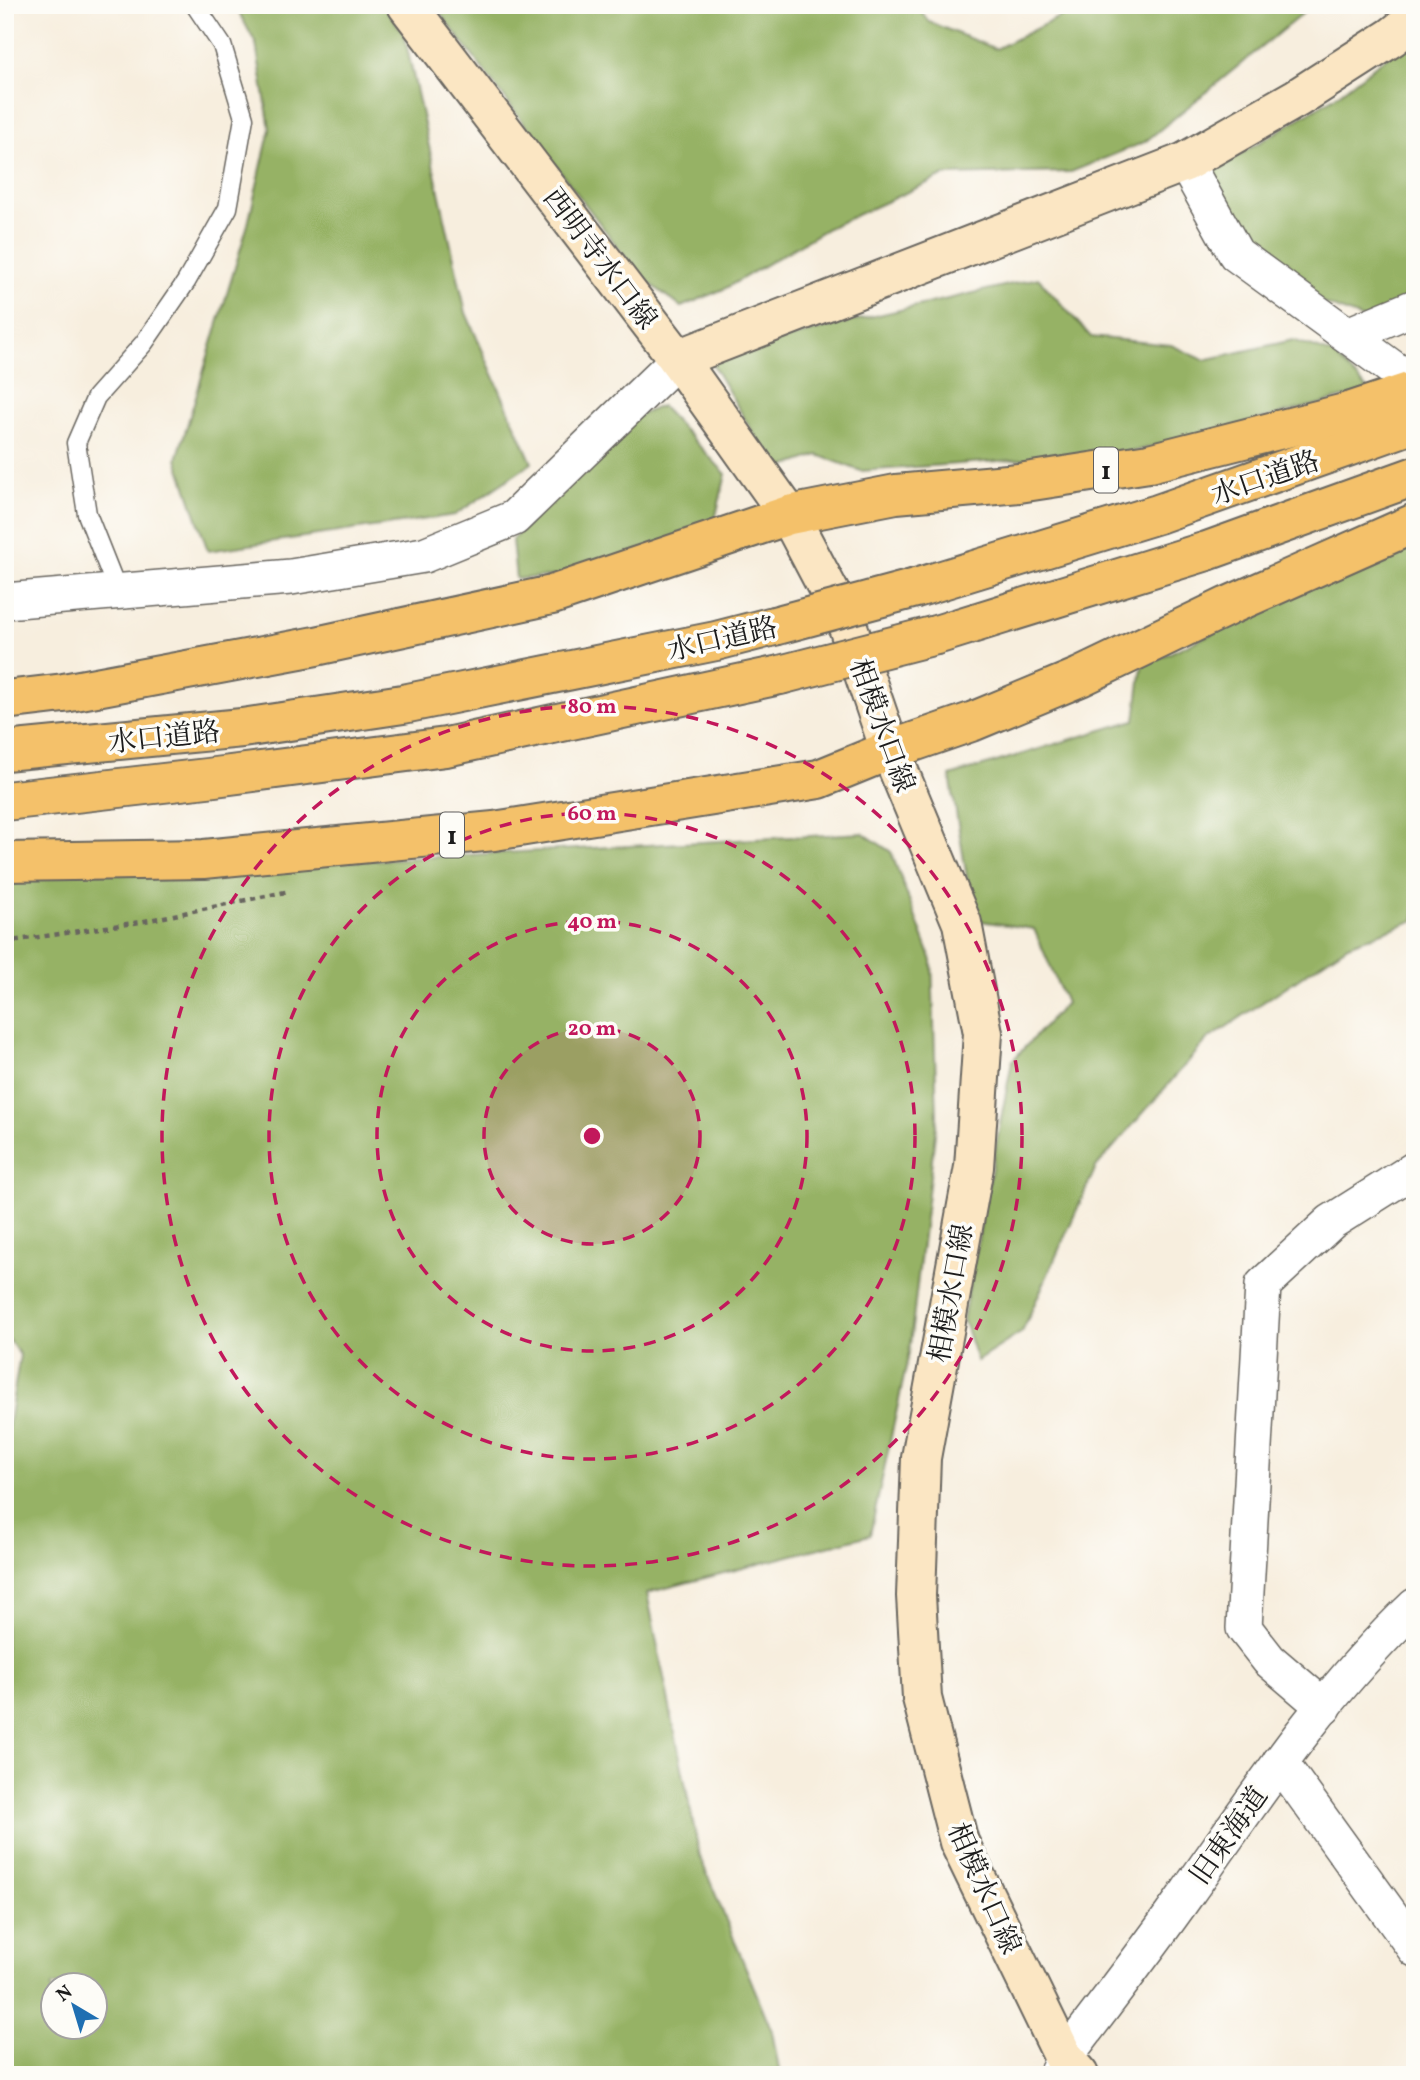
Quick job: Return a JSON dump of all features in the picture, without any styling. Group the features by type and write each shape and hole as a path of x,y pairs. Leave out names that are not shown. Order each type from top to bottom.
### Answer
{"highway":[{"name":"1","path":"5,700 64,693 316,646 552,595 789,515 896,494 1019,483 1149,463 1349,412 1405,380"},
{"name":"水口道路","path":"5,751 242,728 403,704 716,642 916,588 1158,514 1415,424"},
{"name":"水口道路","path":"5,801 446,747 780,675 936,635 1207,551 1415,476"},
{"name":"1","path":"5,862 204,859 494,831 819,779 890,750 974,721 1080,677 1228,606 1415,523"}],"main road":[{"name":"西明寺水口線","path":"407,5 678,359 789,515"},
{"path":"678,359 1185,162 1297,98 1392,37 1415,19"},
{"name":"相模水口線","path":"789,515 848,627 890,750 962,923 983,1033 974,1167 921,1458 915,1596 922,1698 959,1842 1066,2069"}],"street":[{"path":"1185,162 1236,254 1405,380"},
{"path":"1348,335 1415,307"},
{"path":"5,601 292,577 425,555 514,518 678,359"},
{"path":"1324,1707 1269,1660 1244,1628 1263,1285 1331,1222 1415,1169"},
{"name":"旧東海道","path":"1066,2069 1280,1762 1386,1633 1415,1606"},
{"path":"1280,1762 1415,1949"}],"lane":[{"path":"118,592 88,514 76,443 96,397 144,343 186,282 228,208 244,118 222,45 195,5"}],"path":[{"path":"5,942 140,922 302,889"}],"green space":[{"path":"235,5 384,5 404,34 466,313 532,463 455,515 208,551 177,459 248,224 270,129 256,44"},
{"path":"434,5 917,5 929,22 996,49 1063,15 1092,5 1313,5 1145,142 1071,172 945,175 828,228 726,288 681,307 639,275"},
{"path":"1415,35 1415,297 1366,320 1307,297 1205,198 1201,178 1336,96"},
{"path":"1038,278 1091,337 1171,345 1204,360 1293,340 1333,354 1370,391 1135,451 861,471 818,455 775,470 710,360 844,323"},
{"path":"661,406 726,474 714,524 566,575 516,579 512,540 623,422"},
{"path":"1415,539 1415,920 1348,945 1207,1040 1096,1167 1022,1332 977,1361 963,1319 1012,1061 1066,1003 1034,929 974,920 950,776 1135,720 1142,666"},
{"path":"863,833 891,852 932,961 937,1117 909,1353 870,1535 647,1593 700,1857 772,2031 780,2075 5,2075 5,1446 20,1355 5,1335 5,872 199,870"}]}
